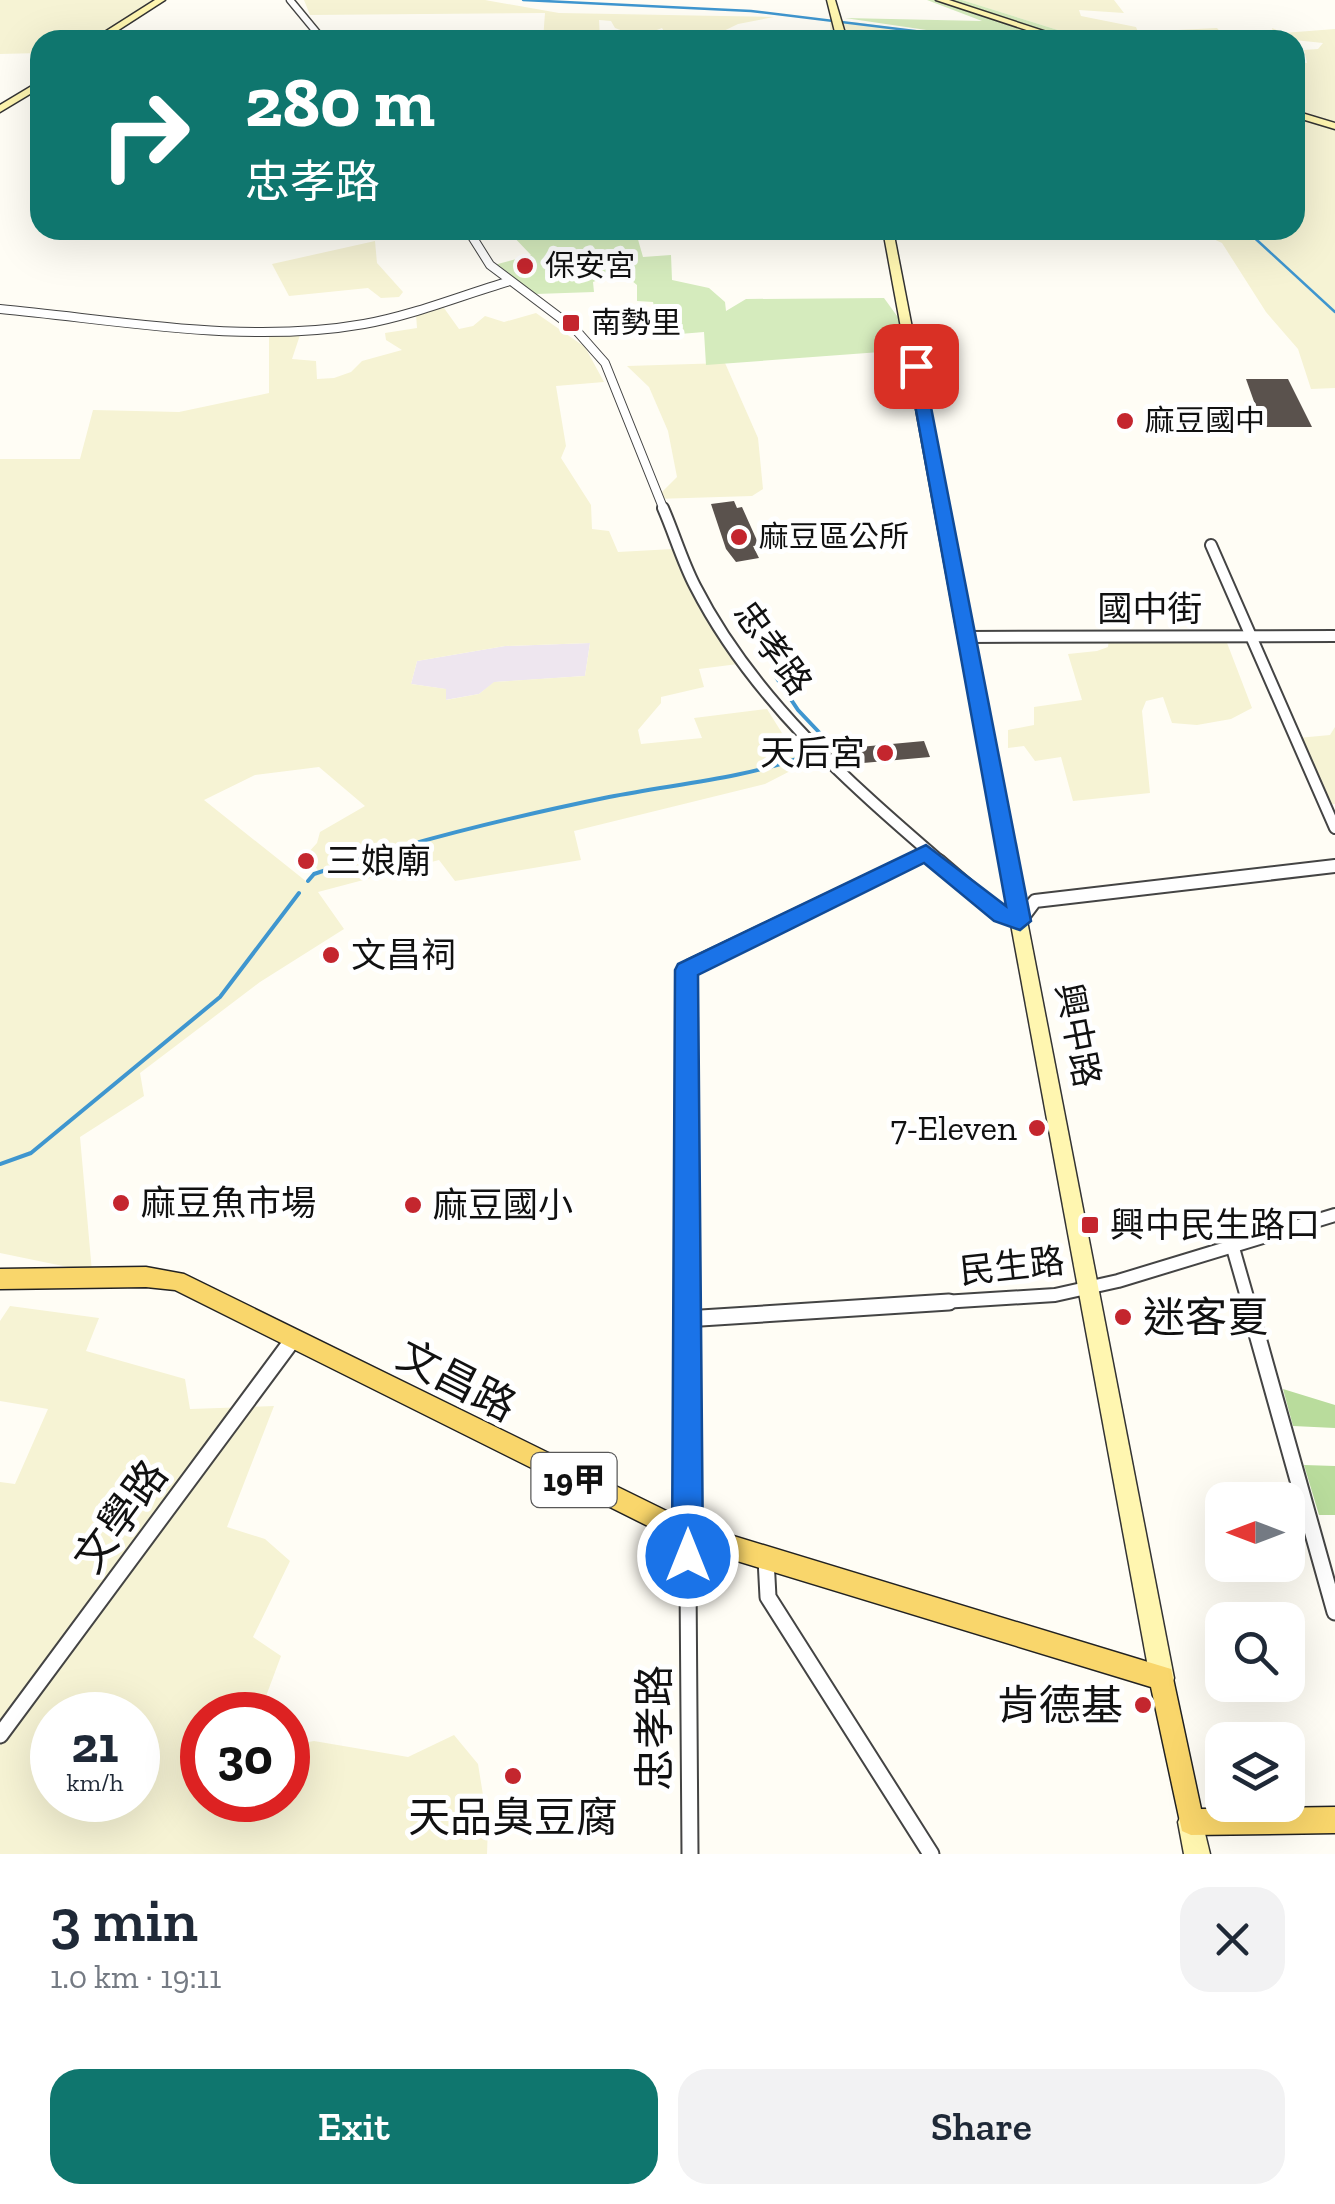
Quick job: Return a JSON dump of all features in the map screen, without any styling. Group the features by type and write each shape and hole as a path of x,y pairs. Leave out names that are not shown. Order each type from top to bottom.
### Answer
{"main road":[{"path":"113,30 160,0"},
{"path":"125,30 172,0"},
{"path":"831,0 840,30"},
{"path":"940,0 1034,30"},
{"path":"0,101 30,82"},
{"path":"0,109 30,90"},
{"path":"1305,117 1335,126"},
{"name":"興中路","path":"890,240 1197,1854"},
{"name":"文昌路","path":"0,1279 146,1277 177,1282 688,1534 1162,1678"},
{"path":"1191,1822 1335,1820"}],"street":[{"path":"290,0 315,30"},
{"name":"忠孝路","path":"474,240 490,265 575,329 604,363 695,586 743,662 820,754 926,853 1002,915 1020,921"},
{"path":"0,309 231,328 306,328 359,325 510,281"},
{"path":"1211,545 1335,828"},
{"name":"國中街","path":"965,638 1335,636"},
{"name":"忠孝路","path":"690,1854 686,970 926,853"},
{"path":"1020,921 1035,901 1335,866"},
{"name":"民生路","path":"685,1319 1036,1296 1089,1288 1335,1215"},
{"path":"1233,1248 1335,1612"},
{"name":"文學路","path":"0,1735 294,1338"},
{"path":"766,1558 768,1596 931,1854"}],"shaded area":[{"path":"0,0 152,0 110,30 30,30 30,53 0,54"},
{"path":"304,0 485,0 559,13 774,17 726,30 620,30 611,21 599,20 600,30 544,30 545,13 310,15"},
{"path":"962,0 1114,0 1124,13 1079,10 1081,16 1137,30 1058,30"},
{"path":"830,22 913,30 830,30"},
{"path":"1335,29 1335,388 1311,389 1298,349 1266,312 1222,243 1216,240 1305,240 1305,50 1318,49 1323,43 1305,41 1305,31"},
{"path":"375,241 377,263 403,292 399,297 381,298 368,288 289,296 272,264"},
{"path":"444,308 459,329 473,326 485,316 504,322 536,313 585,347 604,382 556,386 566,446 561,458 591,505 592,529 609,531 618,552 673,549 738,664 699,669 704,687 661,697 661,703 638,730 641,744 702,738 694,718 767,709 802,765 765,784 574,831 581,860 455,881 439,860 318,892 344,929 260,982 140,1073 144,1096 80,1137 92,1272 0,1253 0,459 80,459 93,410 179,412 269,393 269,328 302,329 292,359 316,361 317,379 334,378 351,372 362,361 402,350 386,340 385,333 417,328 416,314","holes":["590,643 585,676 494,682 479,694 446,700 446,689 411,684 417,661 505,646","319,767 365,806 320,832 317,843 307,854 319,872 307,882 204,800 255,775"]},
{"path":"725,363 758,438 763,489 752,496 655,499 677,477 668,431 649,387 627,366"},
{"path":"1224,635 1252,708 1231,719 1197,725 1172,723 1163,697 1146,701 1142,711 1150,793 1073,801 1061,757 1035,761 1024,746 1008,748 1008,730 1034,725 1034,707 1082,700 1068,654 1108,647 1109,638"},
{"path":"590,643 585,676 495,682 479,694 445,700 445,689 411,684 417,661 505,646"},
{"path":"1335,727 1335,804 1328,804 1298,738 1330,735"},
{"path":"10,1306 99,1318 86,1351 185,1379 190,1409 274,1406 227,1527 265,1539 290,1561 253,1637 281,1656 268,1692 180,1692 180,1822 310,1822 310,1742 408,1757 454,1735 478,1764 488,1826 487,1854 0,1854 0,1482 15,1484 48,1409 0,1401 0,1321"}],"green space":[{"path":"927,0 962,0 1058,30 926,30 845,18 982,21"},
{"path":"517,240 638,240 643,257 671,255 672,280 709,288 725,302 726,311 746,299 884,298 921,349 706,365 704,332 680,334 679,326 658,324 653,302 637,301 637,285 626,278 593,282 594,292 536,294 494,265 531,255"},
{"path":"1283,1389 1335,1405 1335,1428 1293,1426"},
{"path":"1304,1465 1335,1466 1335,1515 1319,1515"}],"building":[{"path":"1246,379 1288,379 1312,427 1263,427"},
{"name":"麻豆區公所","path":"734,501 737,508 742,507 759,545 753,546 759,558 736,562 726,549 711,504"},
{"name":"天后宮","path":"924,741 930,757 852,764 838,749"}],"waterway":[{"path":"523,0 751,11 906,30"},
{"path":"1257,240 1335,312"},
{"path":"772,671 798,710 833,747 825,750"},
{"path":"308,881 314,874 460,831 609,797 755,771 803,757"},
{"path":"0,1164 31,1153 220,997 299,893"}],"place":[{"name":"保安宮","path":"525,266"},
{"name":"南勢里","path":"571,323"},
{"name":"麻豆國中","path":"1125,421"},
{"name":"麻豆區公所","path":"739,537"},
{"name":"天后宮","path":"885,753"},
{"name":"三娘廟","path":"306,861"},
{"name":"文昌祠","path":"331,955"},
{"name":"7-Eleven","path":"1037,1128"},
{"name":"麻豆魚市場","path":"121,1203"},
{"name":"麻豆國小","path":"413,1205"},
{"name":"興中民生路口","path":"1090,1225"},
{"name":"迷客夏","path":"1123,1317"},
{"name":"肯德基","path":"1143,1705"},
{"name":"天品臭豆腐","path":"513,1776"}],"route":[{"path":"688,1556 683,980 686,970 926,853 977,897 1002,915 1020,921 916,366"}]}
